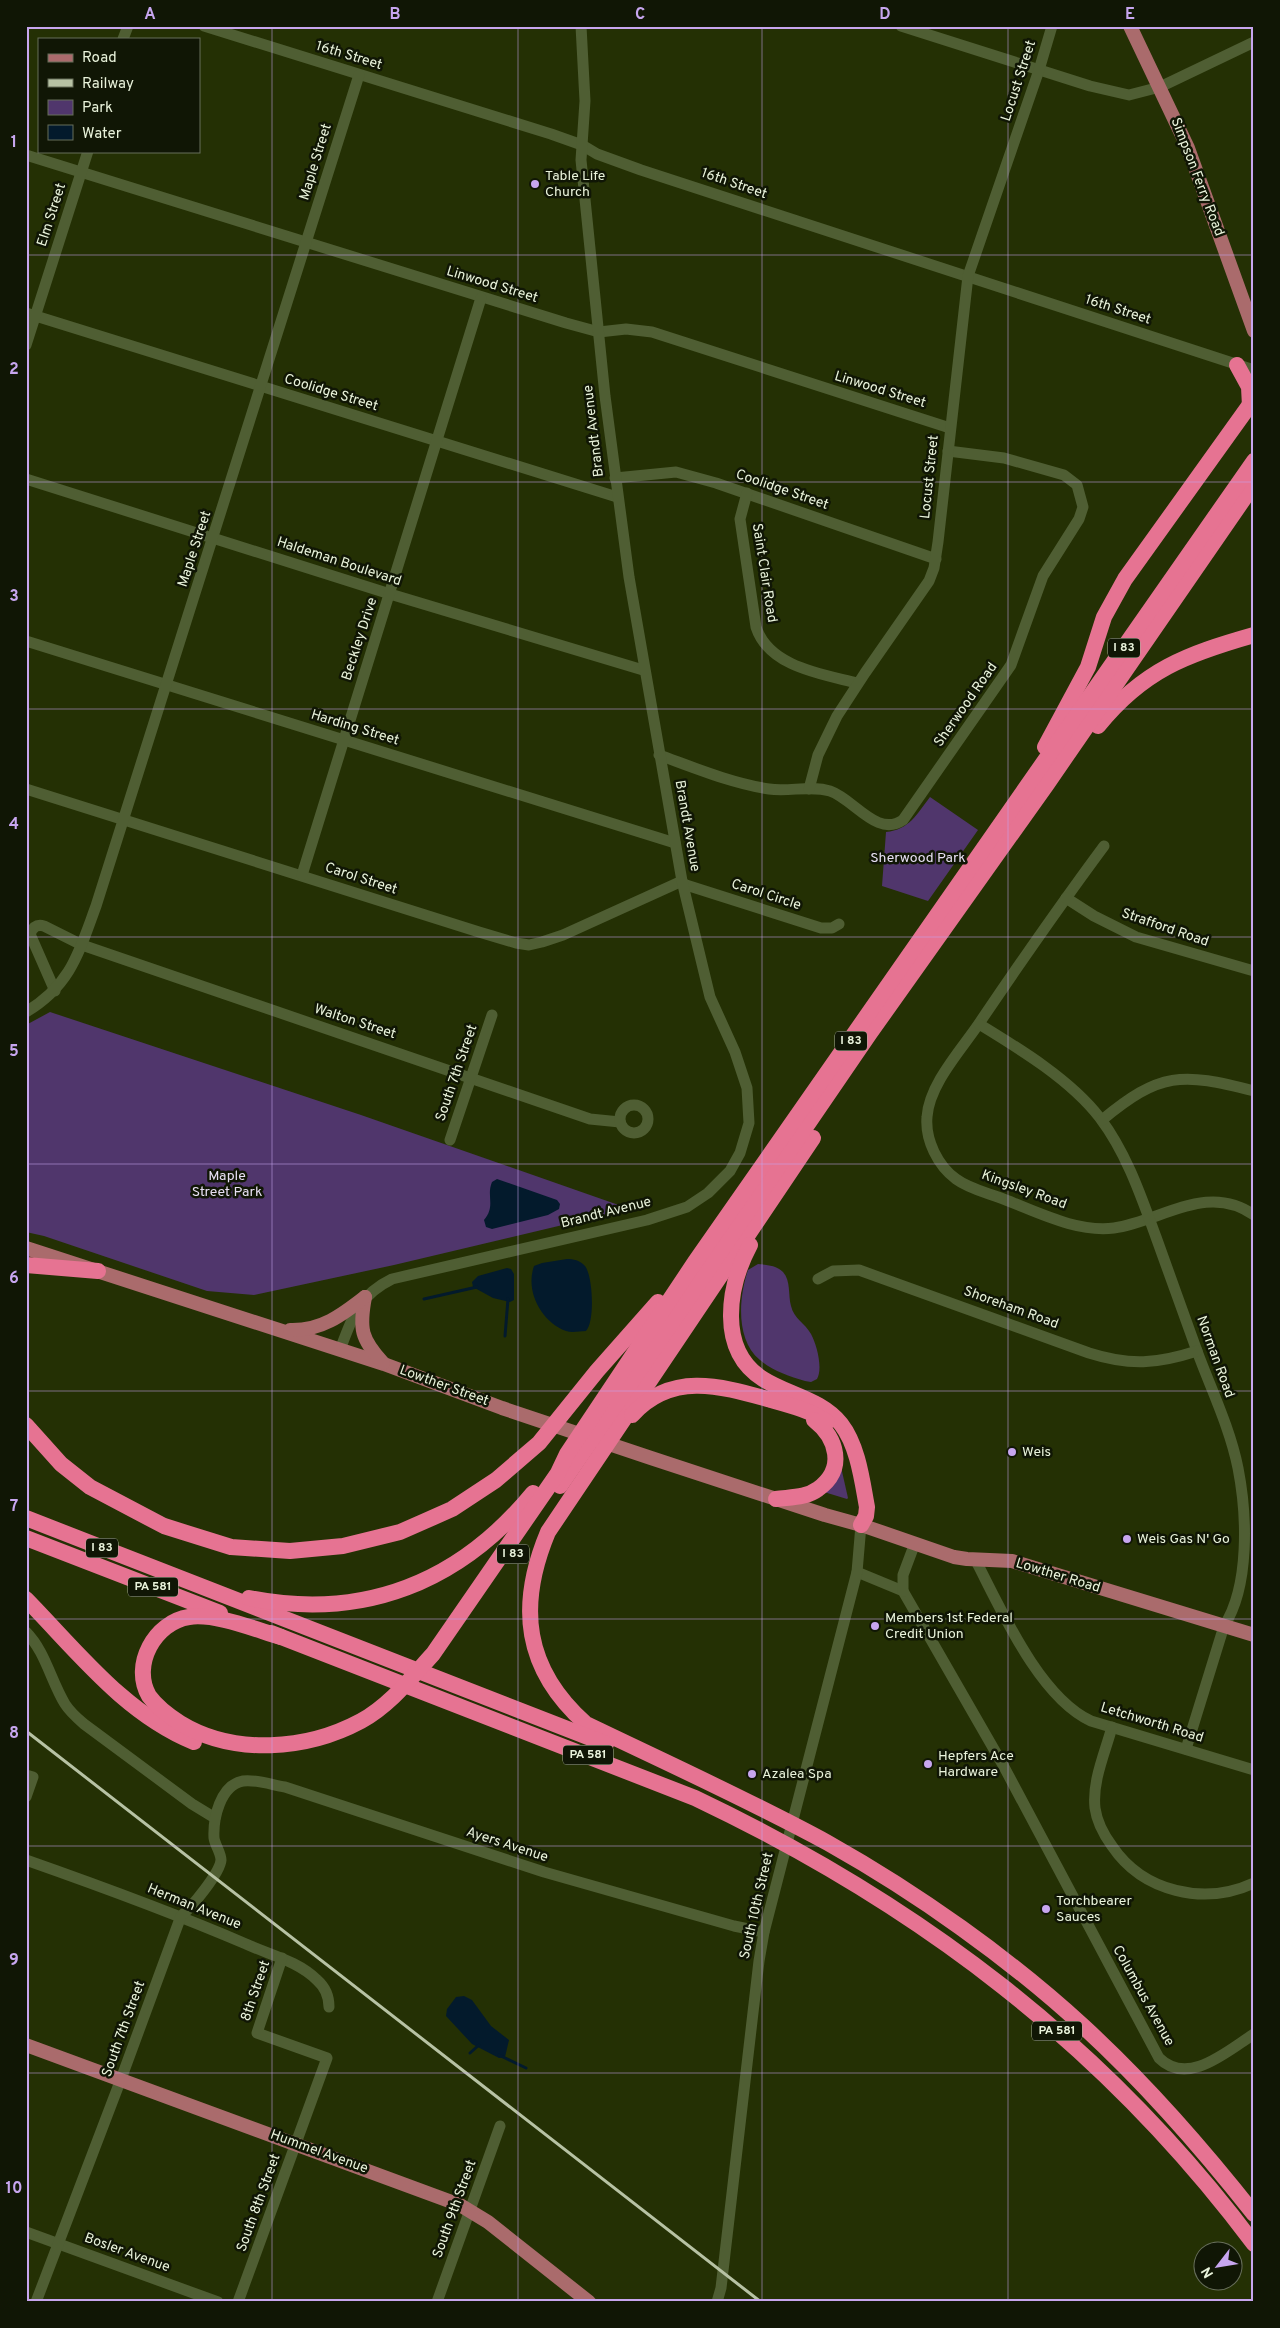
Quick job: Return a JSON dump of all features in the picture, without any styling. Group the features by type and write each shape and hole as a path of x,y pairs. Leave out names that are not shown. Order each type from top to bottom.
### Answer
{"highway":[{"path":"1005,819 1088,668 1104,617 1125,579 1252,402 1248,387 1237,364"},
{"name":"I 83","path":"26,1599 138,1711 165,1729 212,1749 271,1756 300,1753 350,1738 388,1715 424,1680 449,1648 870,1033 1047,784 1248,480 1254,460"},
{"name":"I 83","path":"26,1518 178,1578 250,1598 306,1605 360,1602 400,1591 450,1567 479,1547 514,1516 533,1494 556,1461 567,1454 696,1262 1005,819 1248,480"},
{"path":"1047,784 1106,716 1146,679 1180,658 1254,634"},
{"path":"730,1794 586,1724 562,1698 542,1667 535,1651 530,1616 533,1574 548,1532 771,1202 978,881"},
{"path":"771,1202 746,1253 736,1281 731,1316 731,1330 734,1342 745,1363 754,1372 763,1379 818,1405 830,1413 845,1430 855,1452 866,1501 866,1516 861,1524"},
{"path":"26,1425 61,1464 90,1487 164,1526 231,1547 290,1551 343,1546 372,1540 400,1532 452,1509 518,1463 539,1442 604,1364 696,1262"},
{"path":"26,1265 98,1271"},
{"path":"610,1439 634,1412 661,1394 688,1385 702,1384 728,1388 815,1414 826,1421 843,1443 849,1457 861,1524"},
{"path":"776,1499 803,1496 814,1492 827,1480 833,1469 836,1455 832,1438 823,1427 804,1412"},
{"path":"280,1637 207,1616 188,1617 166,1627 150,1644 144,1666 145,1688 159,1707 188,1728 206,1736 238,1743 252,1745 290,1744 326,1736 362,1720 398,1692 433,1654 558,1473 567,1454"},
{"name":"PA 581","path":"26,1538 695,1798 746,1822 821,1862 944,1940 1071,2042 1161,2131 1254,2244"},
{"name":"PA 581","path":"178,1578 730,1794 827,1843 913,1895 956,1925 1035,1985 1084,2026 1174,2118 1254,2214"}],"main road":[{"name":"Simpson Ferry Road","path":"1130,26 1160,87 1197,171 1254,332"},
{"name":"Lowther Street","path":"26,1248 384,1364 502,1408 825,1516 861,1524"},
{"path":"280,1330 306,1330 327,1323 365,1297"},
{"path":"365,1297 362,1322 364,1337 384,1364"},
{"name":"Lowther Road","path":"861,1524 954,1556 1012,1561 1254,1635"},
{"name":"Hummel Avenue","path":"26,2044 470,2210 590,2302"}],"street":[{"path":"123,38 128,26"},
{"name":"16th Street","path":"204,26 582,145 597,154 641,170 1254,370"},
{"name":"Brandt Avenue","path":"340,1350 353,1315 365,1297 392,1279 647,1220 677,1210 708,1193 730,1171 745,1138 749,1123 749,1099 735,1052 710,997 682,882 644,670 617,497 582,169 585,101 581,26"},
{"path":"901,26 1039,70 1129,96 1160,87 1254,42"},
{"name":"Locust Street","path":"809,789 825,740 857,684 921,595 933,573 968,276 1039,70 1052,26"},
{"name":"Maple Street","path":"26,1012 55,991 68,973 82,945 125,820 359,75"},
{"name":"Elm Street","path":"26,345 31,314 88,152"},
{"name":"Linwood Street","path":"26,155 481,298 599,332 626,329 652,332 950,428"},
{"name":"Beckley Drive","path":"302,875 481,298"},
{"name":"Coolidge Street","path":"31,314 617,497"},
{"name":"Sherwood Road","path":"659,755 754,786 791,790 825,790 836,793 882,824 897,824 903,820 1012,665 1043,576 1081,514 1081,494 1074,482 1064,475 1004,458 948,451"},
{"name":"Coolidge Street","path":"615,478 676,472 747,493 936,558"},
{"name":"Haldeman Boulevard","path":"26,479 390,594 644,670"},
{"name":"Saint Clair Road","path":"747,493 740,519 759,637 769,650 783,659 807,669 857,684"},
{"name":"Harding Street","path":"26,641 675,843"},
{"name":"Carol Street","path":"26,789 479,932 529,945 563,935 682,882"},
{"name":"Kingsley Road","path":"1104,846 1069,900 943,1075 928,1109 928,1131 931,1144 944,1167 957,1180 1082,1226 1113,1228 1149,1219 1190,1204 1207,1201 1236,1206 1254,1215"},
{"name":"Carol Circle","path":"682,882 821,928 832,928 840,924"},
{"name":"Strafford Road","path":"1069,900 1117,929 1136,937 1254,971"},
{"name":"Walton Street","path":"55,991 30,934 37,925 44,926 82,945 590,1119 620,1122"},
{"name":"South 7th Street","path":"450,1140 492,1015"},
{"name":"Norman Road","path":"979,1024 1071,1088 1102,1120 1127,1162 1235,1454 1249,1523 1233,1611 1224,1626 1186,1749"},
{"path":"1102,1120 1137,1093 1164,1081 1194,1079 1254,1091"},
{"name":"Shoreham Road","path":"818,1279 833,1271 859,1270 1089,1353 1124,1362 1152,1362 1197,1351"},
{"name":"South 10th Street","path":"717,2302 721,2288 764,1932 857,1572 861,1524"},
{"path":"857,1572 902,1591 903,1576 915,1543"},
{"name":"Letchworth Road","path":"975,1559 1035,1668 1050,1688 1072,1710 1085,1718 1112,1727 1254,1770"},
{"name":"Columbus Avenue","path":"902,1591 1003,1765 1159,2058 1174,2068 1192,2070 1254,2034"},
{"path":"26,1632 37,1646 72,1713 84,1724 192,1804 215,1818"},
{"path":"1112,1727 1095,1784 1094,1801 1099,1824 1116,1852 1140,1875 1174,1890 1197,1894 1220,1893 1254,1882"},
{"path":"26,1797 30,1776"},
{"name":"South 7th Street","path":"36,2302 181,1916 199,1898 221,1860 214,1841 215,1818 226,1794 242,1781"},
{"name":"Ayers Avenue","path":"242,1781 285,1788 544,1872 764,1932"},
{"name":"Herman Avenue","path":"26,1860 181,1916 282,1958 316,1978 326,1992 329,2007"},
{"name":"8th Street","path":"282,1958 257,2033 328,2058"},
{"name":"South 8th Street","path":"238,2302 328,2058"},
{"name":"South 9th Street","path":"438,2302 500,2126"},
{"name":"Bosler Avenue","path":"26,2232 218,2302"}],"green space":[{"name":"Sherwood Park","path":"930,797 978,830 928,901 882,886 886,832 894,831 907,825"},
{"name":"Maple Street Park","path":"50,1012 361,1115 630,1209 394,1265 254,1295 207,1291 44,1236 26,1232 26,1025"},
{"path":"758,1264 774,1267 786,1276 792,1310 811,1334 817,1350 819,1375 817,1379 811,1382 787,1375 770,1367 760,1360 746,1341 741,1317 743,1292 748,1270"},
{"path":"841,1467 848,1498 847,1499 824,1492"}],"water":[{"path":"497,1179 557,1200 560,1204 559,1209 548,1215 492,1229 486,1227 484,1220 488,1215 490,1206 490,1187 492,1182"},
{"path":"567,1259 576,1260 583,1264 588,1271 592,1309 589,1326 586,1331 568,1332 557,1327 543,1313 534,1295 532,1276 534,1266"},
{"path":"507,1268 511,1269 514,1274 514,1300 510,1302 493,1298 473,1287 472,1282 478,1276"},
{"path":"464,1996 472,2000 491,2026 509,2040 505,2057 499,2058 472,2044 446,2016 447,2009 456,1997"}],"waterway":[{"path":"424,1299 477,1287"},
{"path":"505,1336 508,1299"},
{"path":"470,2053 479,2045"},
{"path":"499,2055 526,2068"}],"railway":[{"path":"26,1731 761,2302"}],"place":[{"name":"Table Life Church","path":"535,184"},
{"name":"Weis","path":"1012,1452"},
{"name":"Weis Gas N' Go","path":"1127,1539"},
{"name":"Members 1st Federal Credit Union","path":"875,1626"},
{"name":"Hepfers Ace Hardware","path":"928,1764"},
{"name":"Azalea Spa","path":"752,1774"},
{"name":"Torchbearer Sauces","path":"1046,1909"}]}
